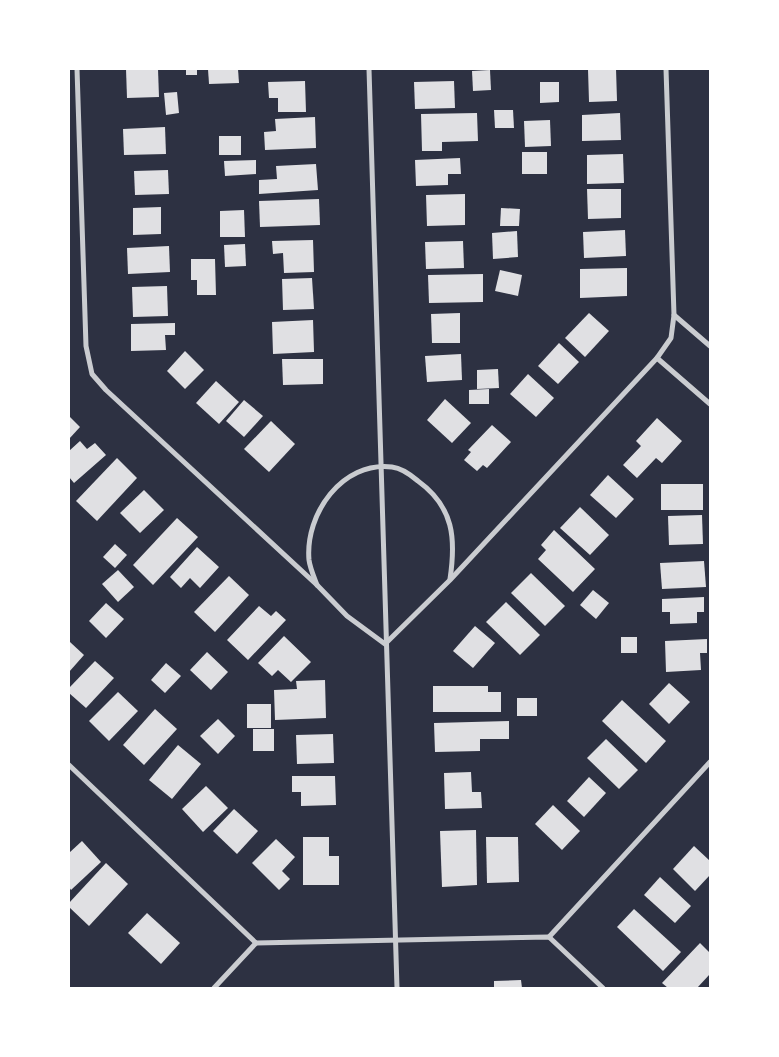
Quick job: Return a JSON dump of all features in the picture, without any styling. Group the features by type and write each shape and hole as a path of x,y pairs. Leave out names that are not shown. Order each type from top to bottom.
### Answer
{"street":[{"path":"77,69 86,346 92,374 106,390 347,616 385,644"},
{"path":"369,69 385,644 397,988"},
{"path":"385,644 450,580 657,358 671,338 674,315 666,69"},
{"path":"674,315 710,346"},
{"path":"657,358 710,404"},
{"path":"317,586 309,561 310,536 317,514 329,493 350,476 370,468 392,467 408,474 426,487 442,504 450,522 453,540 450,580"},
{"path":"549,937 710,762"},
{"path":"69,765 256,943 549,937 603,988"},
{"path":"214,988 256,943"}],"building":[{"path":"126,69 158,69 159,97 127,98"},
{"path":"186,69 197,69 197,75 186,75"},
{"path":"208,69 238,69 239,83 209,84"},
{"path":"588,69 616,69 617,101 589,102"},
{"path":"490,70 491,90 473,91 472,71"},
{"path":"305,81 306,112 278,112 278,98 269,98 268,82"},
{"path":"454,81 455,108 415,109 414,82"},
{"path":"540,82 559,82 559,102 540,103"},
{"path":"177,92 179,113 166,115 164,93"},
{"path":"494,110 513,110 514,128 495,128"},
{"path":"477,113 478,141 442,142 442,151 422,151 421,114"},
{"path":"620,113 621,140 582,141 582,115"},
{"path":"315,117 316,148 265,150 264,132 276,131 275,119"},
{"path":"550,120 551,146 525,147 524,121"},
{"path":"165,127 166,154 124,155 123,129"},
{"path":"219,136 241,136 241,155 219,155"},
{"path":"522,152 547,152 547,174 522,174"},
{"path":"623,154 624,183 587,184 587,155"},
{"path":"460,158 461,174 448,174 448,185 416,186 415,160"},
{"path":"256,160 256,174 225,176 224,161"},
{"path":"316,164 318,190 259,194 259,180 277,179 276,166"},
{"path":"168,170 169,194 135,195 134,171"},
{"path":"587,189 621,189 621,218 588,219"},
{"path":"465,194 465,225 427,226 426,195"},
{"path":"319,199 320,225 260,227 259,201"},
{"path":"161,207 161,234 133,235 133,208"},
{"path":"501,208 520,209 519,226 500,226"},
{"path":"244,210 245,237 220,237 220,211"},
{"path":"625,230 626,256 584,258 583,232"},
{"path":"517,231 518,257 493,259 492,233"},
{"path":"313,240 314,272 284,273 283,253 273,254 272,241"},
{"path":"463,241 464,268 426,269 425,242"},
{"path":"245,244 246,266 225,267 224,245"},
{"path":"169,246 170,272 128,274 127,248"},
{"path":"191,259 215,259 216,295 197,295 197,280 191,280"},
{"path":"627,268 627,296 580,298 580,269"},
{"path":"500,270 522,275 518,296 495,291"},
{"path":"483,274 483,302 429,303 428,275"},
{"path":"312,278 314,309 283,310 282,279"},
{"path":"167,286 168,316 133,317 132,287"},
{"path":"460,313 460,343 432,343 431,314"},
{"path":"589,313 609,331 585,357 565,338"},
{"path":"313,320 314,352 273,354 272,322"},
{"path":"175,323 175,335 165,335 166,350 131,351 131,324"},
{"path":"559,343 579,362 558,384 538,366"},
{"path":"185,351 204,370 185,389 167,371"},
{"path":"461,354 462,380 427,382 425,356"},
{"path":"282,359 323,359 323,384 283,385"},
{"path":"498,369 499,388 477,389 477,370"},
{"path":"528,374 554,398 536,417 510,394"},
{"path":"216,381 239,402 219,424 196,403"},
{"path":"489,389 489,404 469,404 469,390"},
{"path":"445,399 471,423 452,443 427,420"},
{"path":"244,400 263,416 244,437 226,421"},
{"path":"69,416 80,427 69,439"},
{"path":"657,418 682,441 662,463 656,458 637,478 623,465 641,446 636,441"},
{"path":"271,421 295,444 269,472 244,449"},
{"path":"492,425 511,442 487,468 483,465 477,471 464,460 471,452 468,450"},
{"path":"80,441 87,449 95,443 106,455 74,483 69,477 69,451"},
{"path":"117,458 137,478 97,521 76,501"},
{"path":"608,475 634,499 616,518 590,495"},
{"path":"661,484 703,484 703,510 661,510"},
{"path":"144,490 164,510 140,533 120,513"},
{"path":"580,507 609,535 590,555 560,528"},
{"path":"702,515 703,544 669,545 668,516"},
{"path":"177,518 198,537 153,585 133,565"},
{"path":"554,530 595,569 573,592 538,559 546,550 541,545"},
{"path":"115,544 127,555 115,568 103,557"},
{"path":"197,547 219,567 200,588 190,578 181,588 170,577"},
{"path":"704,561 706,587 662,589 660,563"},
{"path":"118,570 134,587 118,602 102,584"},
{"path":"531,573 565,606 545,626 511,593"},
{"path":"229,576 249,595 215,632 194,612"},
{"path":"593,590 609,603 596,619 580,605"},
{"path":"704,597 704,612 697,612 697,623 670,624 670,612 662,612 662,599"},
{"path":"506,602 540,635 520,655 486,622"},
{"path":"106,603 124,619 106,638 89,621"},
{"path":"259,606 271,616 276,611 286,620 248,660 227,640"},
{"path":"475,626 495,643 473,668 453,651"},
{"path":"284,636 311,662 291,682 278,670 272,676 258,663"},
{"path":"621,637 637,637 637,653 621,653"},
{"path":"707,639 707,653 700,653 701,670 666,672 665,641"},
{"path":"70,642 84,655 69,672 69,644"},
{"path":"207,652 228,672 211,690 190,670"},
{"path":"95,661 114,678 86,708 69,693 69,688"},
{"path":"166,663 181,676 165,693 151,680"},
{"path":"325,680 326,718 275,720 274,690 297,689 296,681"},
{"path":"669,683 690,702 669,724 649,704"},
{"path":"433,686 488,686 488,692 501,692 501,712 433,712"},
{"path":"118,692 138,711 109,741 89,721"},
{"path":"517,698 537,698 537,716 517,716"},
{"path":"622,700 666,741 646,763 602,721"},
{"path":"247,704 271,704 271,728 247,728"},
{"path":"155,709 177,729 144,765 123,745"},
{"path":"218,719 235,736 218,754 200,736"},
{"path":"509,721 509,739 480,739 480,751 435,752 434,723"},
{"path":"253,729 274,729 274,751 253,751"},
{"path":"333,734 334,763 297,764 296,735"},
{"path":"606,739 638,770 619,789 587,758"},
{"path":"178,745 201,764 172,799 149,780"},
{"path":"471,772 472,792 481,792 482,808 445,809 444,773"},
{"path":"292,776 335,776 336,805 301,806 301,792 292,792"},
{"path":"589,777 606,793 584,817 567,801"},
{"path":"206,786 228,808 203,832 182,809"},
{"path":"553,805 580,831 562,850 535,824"},
{"path":"234,809 258,831 237,854 213,831"},
{"path":"476,830 477,885 442,887 440,831"},
{"path":"303,837 329,837 329,856 339,856 339,885 303,885"},
{"path":"486,837 518,837 519,882 487,883"},
{"path":"276,839 295,857 282,871 290,879 279,890 252,863"},
{"path":"82,841 101,862 71,890 69,887 69,853"},
{"path":"694,846 710,861 710,875 695,891 673,869"},
{"path":"106,863 128,884 89,926 69,907 69,903"},
{"path":"660,877 691,906 675,923 644,895"},
{"path":"634,909 681,952 663,971 617,927"},
{"path":"147,913 180,943 161,964 128,933"},
{"path":"700,943 710,953 710,974 697,988 668,988 662,983"},
{"path":"521,980 522,988 494,988 494,981"}]}
